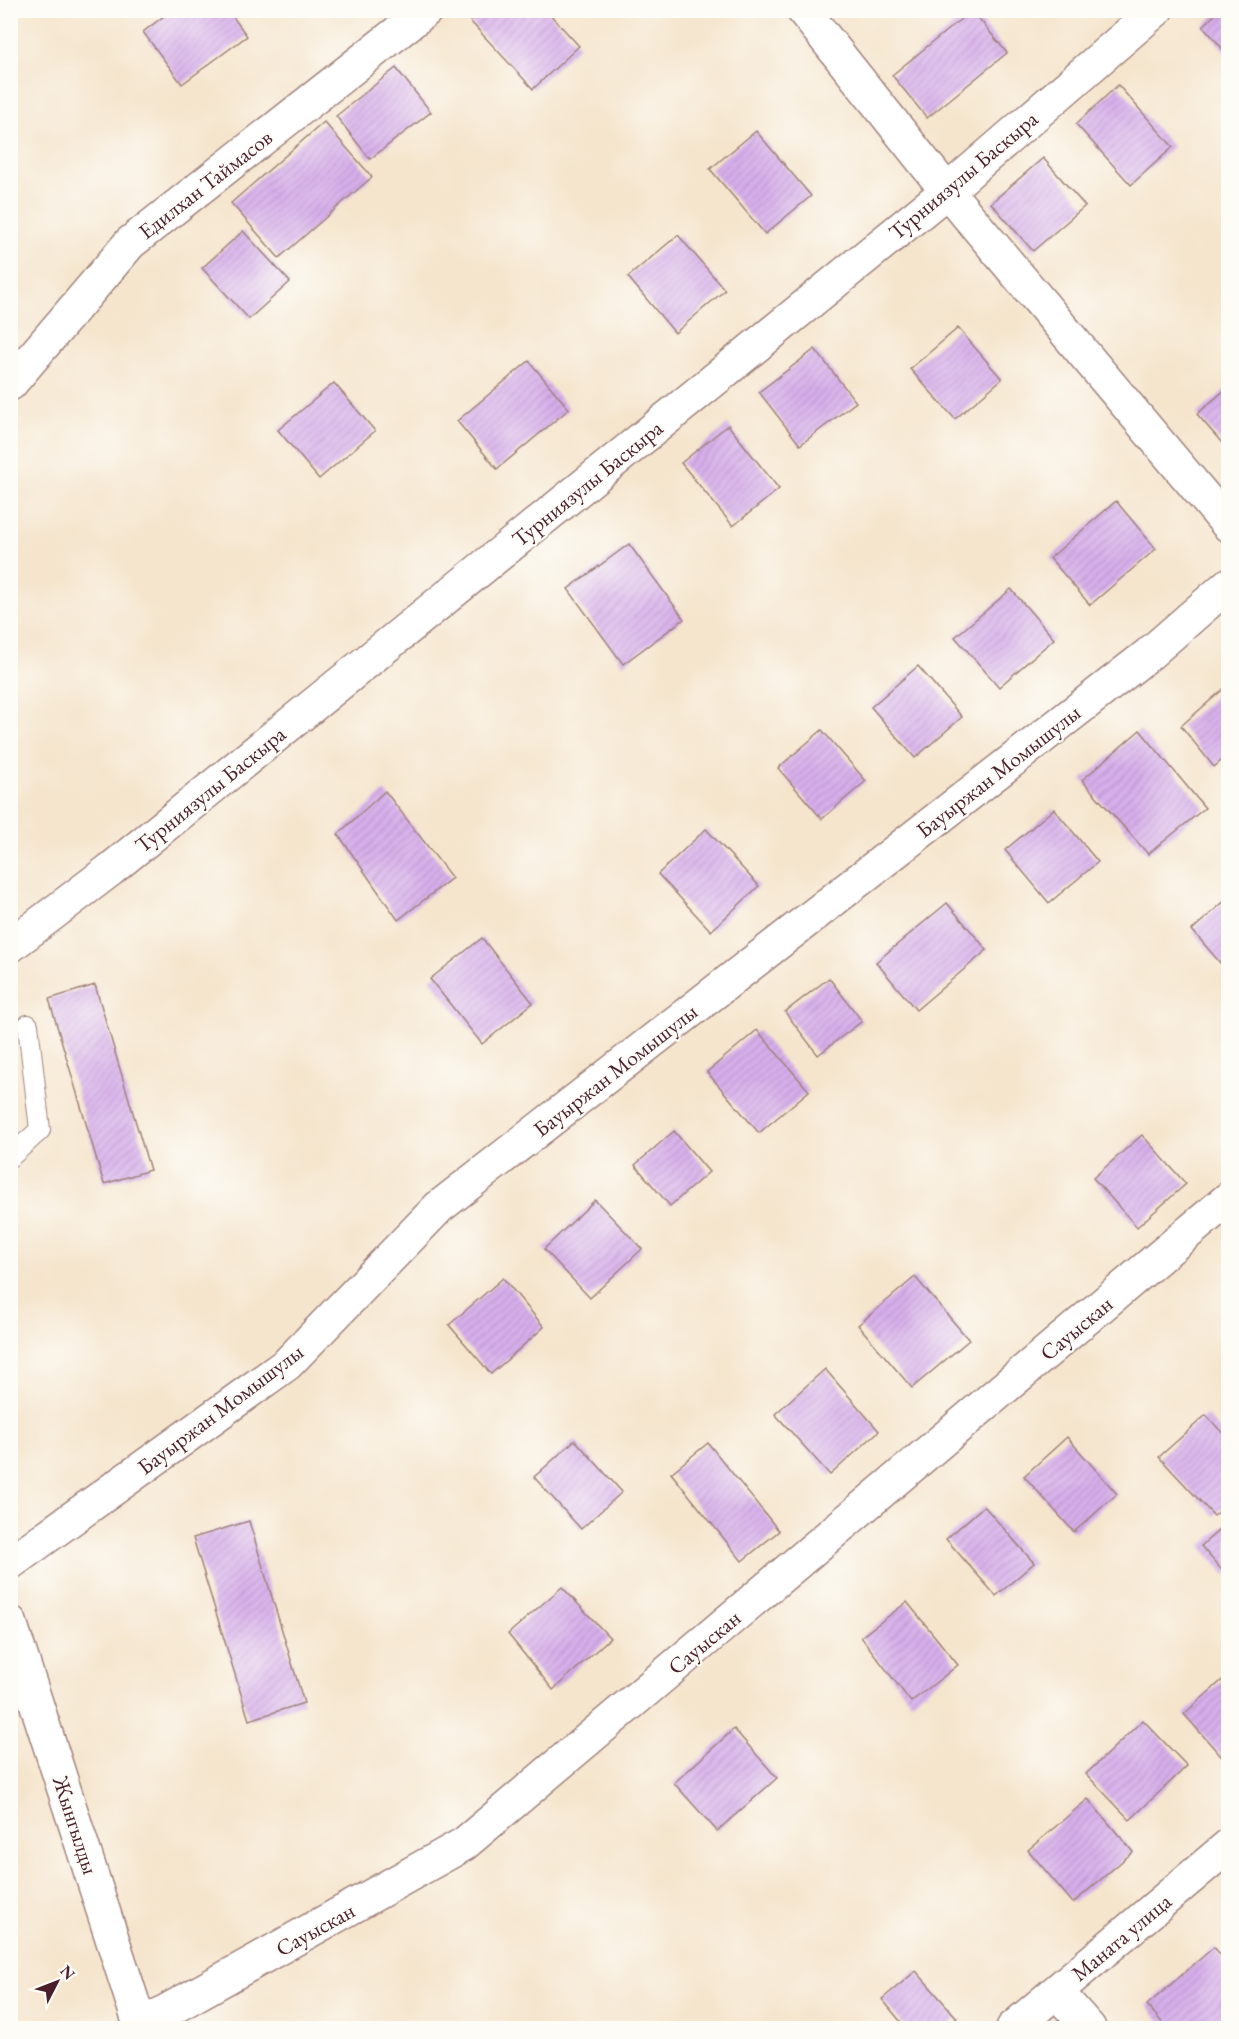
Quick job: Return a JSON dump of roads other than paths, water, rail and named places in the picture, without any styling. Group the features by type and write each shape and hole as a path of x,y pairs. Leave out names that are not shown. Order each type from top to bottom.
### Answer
{"street":[{"name":"Едилхан Таймасов","path":"10,384 130,243 426,10"},
{"path":"803,10 947,191 1228,525"},
{"name":"Турниязулы Баскыра","path":"10,946 110,870 947,191 1155,10"},
{"name":"Бауыржан Момышулы","path":"10,1563 287,1364 439,1207 1149,654 1228,585"},
{"name":"Сауыскан","path":"141,2027 464,1844 1228,1199"},
{"name":"Жынгылды","path":"10,1622 141,2027"},
{"name":"Маната улица","path":"1013,2028 1228,1846"},
{"path":"1057,1992 1089,2028"}],"lane":[{"path":"10,1157 40,1130 28,1024"}]}
